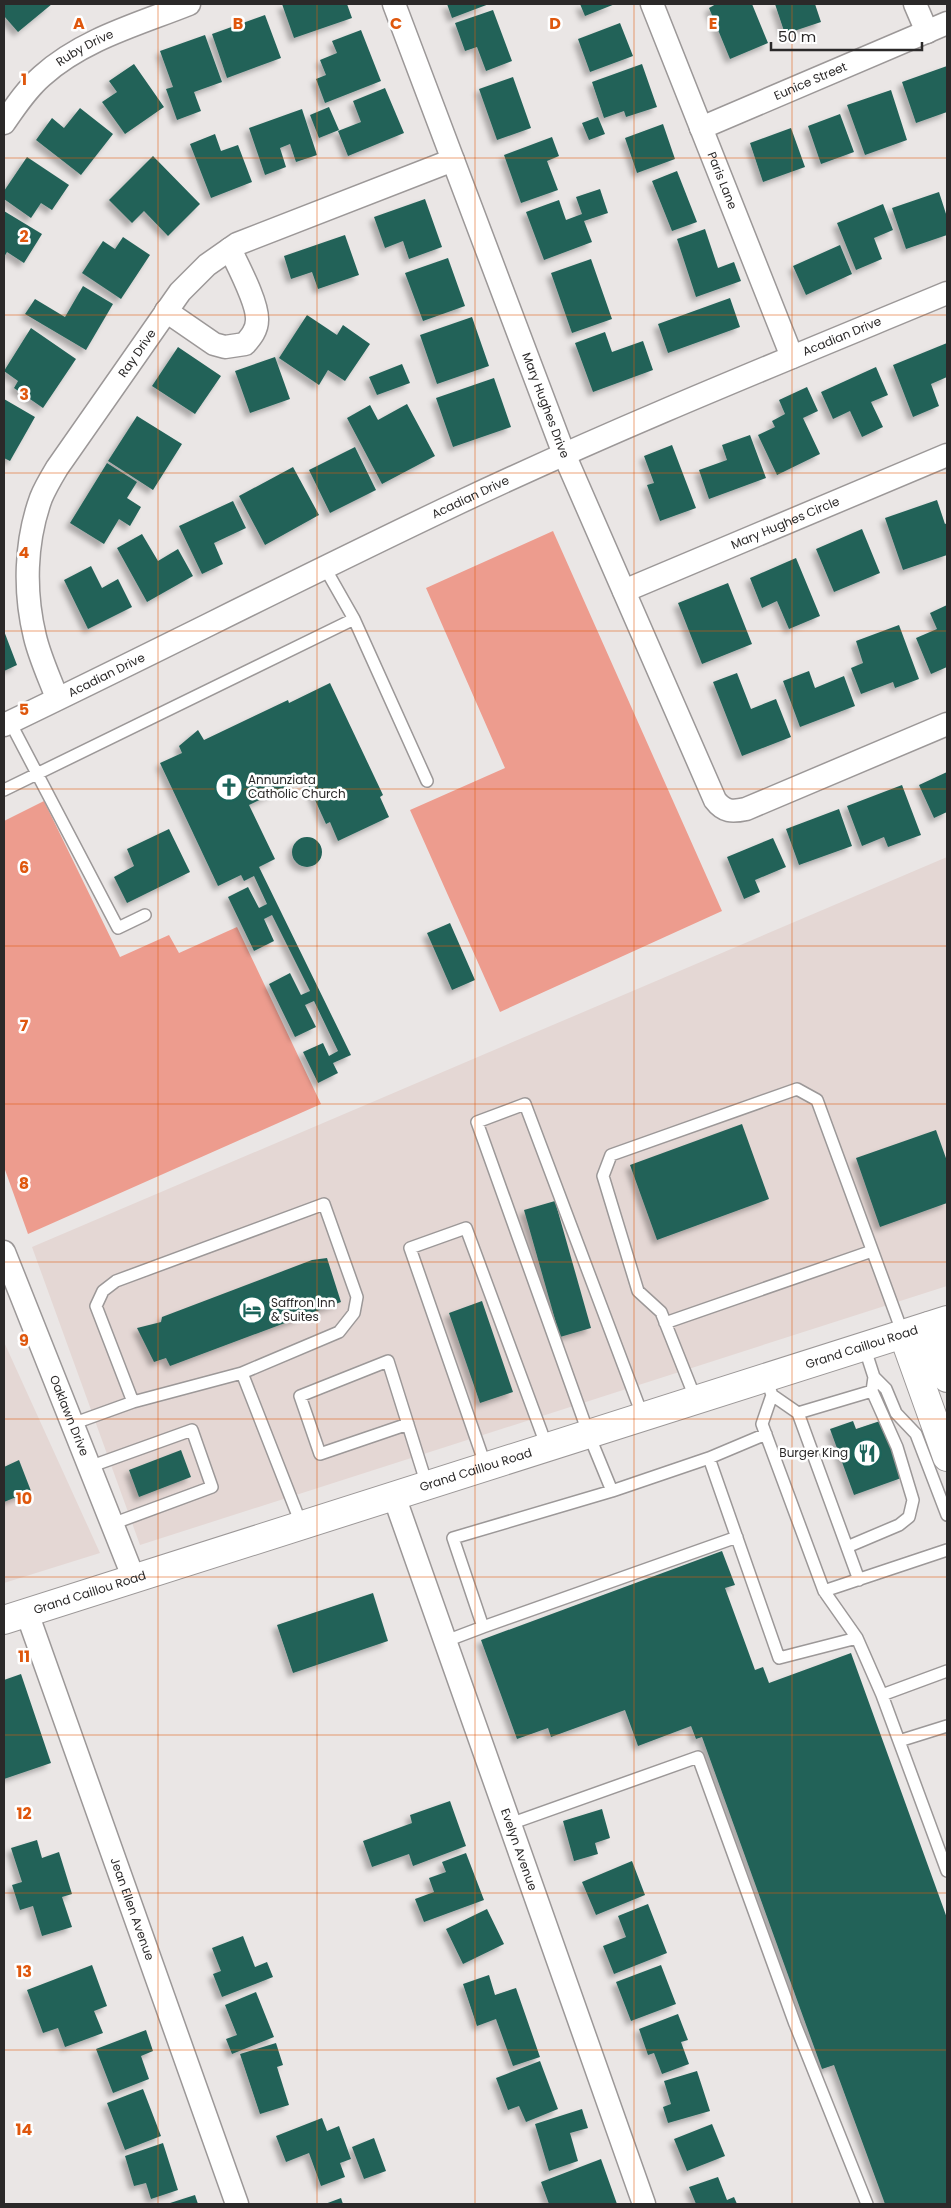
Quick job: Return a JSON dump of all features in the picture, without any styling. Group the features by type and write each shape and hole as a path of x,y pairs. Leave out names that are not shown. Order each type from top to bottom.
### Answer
{"main road":[{"name":"Grand Caillou Road","path":"16,1616 696,1400 769,1387 864,1346 938,1323"},
{"path":"938,1323 947,1378"},
{"path":"903,1334 926,1430 947,1457"}],"street":[{"name":"Ruby Drive","path":"4,123 42,76 69,55 94,41 190,4"},
{"name":"Mary Hughes Drive","path":"394,4 564,454 715,800 721,808 731,812 746,809 947,724"},
{"name":"Paris Lane","path":"652,4 792,357"},
{"path":"915,4 937,28"},
{"name":"Eunice Street","path":"701,128 937,28"},
{"name":"Ray Drive","path":"57,698 35,638 28,596 28,557 34,521 41,497 57,468 166,311 180,292 207,265 230,249 262,233 453,160"},
{"path":"166,311 214,344 225,347 245,344 253,334 257,320 255,308 230,249"},
{"name":"Acadian Drive","path":"7,723 564,454 947,293"},
{"name":"Mary Hughes Circle","path":"624,591 947,454"},
{"name":"Oaklawn Drive","path":"4,1252 134,1579"},
{"name":"Evelyn Avenue","path":"394,1496 644,2204"},
{"name":"Jean Ellen Avenue","path":"16,1616 237,2204"}],"lane":[{"path":"325,568 354,619 427,781"},
{"path":"4,790 354,619"},
{"path":"7,723 38,774 118,928 145,915"},
{"path":"696,1400 661,1312 638,1291 603,1176 611,1155 797,1088 817,1100 903,1334"},
{"path":"612,1491 589,1435 477,1122 525,1104 643,1417"},
{"path":"72,1424 134,1402 242,1373 339,1332 354,1313 357,1297 324,1204 116,1281 103,1291 96,1306 134,1402"},
{"path":"486,1467 410,1248 466,1228 547,1447"},
{"path":"665,1323 872,1250"},
{"path":"847,1547 899,1525 909,1517 913,1500 897,1447 872,1391 874,1377 864,1346"},
{"path":"408,1424 320,1454 300,1396 388,1361 408,1424 427,1485"},
{"path":"242,1373 302,1526"},
{"path":"874,1377 886,1389 896,1412 926,1430 947,1515"},
{"path":"769,1387 798,1413 859,1580"},
{"path":"769,1387 762,1424 824,1591 857,1638 882,1695 947,1871"},
{"path":"798,1413 872,1391"},
{"path":"89,1467 192,1430 212,1488 112,1524"},
{"path":"483,1626 453,1538 612,1491 709,1458 766,1434"},
{"path":"709,1458 780,1658 857,1638"},
{"path":"446,1641 483,1626 737,1537"},
{"path":"824,1591 947,1550"},
{"path":"882,1695 947,1671"},
{"path":"899,1741 947,1726"},
{"path":"510,1824 698,1757 794,2024 867,2204"}],"shaded area":[{"path":"553,531 722,911 500,1012 410,810 505,768 426,588"},
{"path":"44,801 120,957 169,935 179,953 237,927 321,1104 28,1234 4,1167 4,821"},
{"path":"947,857 947,1286 140,1545 32,1247"},
{"path":"4,1342 100,1553 4,1583"}],"building":[{"path":"4,4 52,4 18,32 4,16"},
{"path":"282,4 347,4 352,18 294,38"},
{"path":"447,4 489,4 452,18"},
{"path":"580,4 615,4 585,16"},
{"path":"716,4 752,4 768,43 730,59 709,8"},
{"path":"775,4 815,4 821,22 785,34"},
{"path":"493,10 512,61 486,71 477,47 465,51 455,23"},
{"path":"265,15 281,58 227,78 212,34"},
{"path":"620,23 633,56 590,72 578,39"},
{"path":"361,30 381,81 325,103 316,79 326,75 320,60 337,53 332,41"},
{"path":"205,35 222,82 194,92 201,111 177,120 166,89 173,87 160,51"},
{"path":"134,64 164,107 125,134 102,102 117,92 109,81"},
{"path":"642,64 657,107 626,117 624,111 604,118 592,82"},
{"path":"947,66 947,112 916,123 902,82"},
{"path":"513,77 531,128 497,140 479,89"},
{"path":"385,88 404,133 348,156 338,131 361,122 353,101"},
{"path":"891,90 907,140 865,155 847,105"},
{"path":"329,107 339,130 319,138 310,115"},
{"path":"80,108 113,134 81,175 36,140 52,118 64,128"},
{"path":"302,109 317,155 296,162 290,144 280,148 286,167 265,175 249,128"},
{"path":"840,114 854,152 821,164 808,126"},
{"path":"598,117 605,134 589,140 582,123"},
{"path":"663,124 675,159 637,173 625,138"},
{"path":"791,128 805,167 763,182 750,143"},
{"path":"215,134 221,151 238,145 252,182 211,198 190,144"},
{"path":"552,137 559,156 547,161 558,190 521,203 504,155"},
{"path":"153,156 200,204 168,236 144,211 132,223 109,200"},
{"path":"27,157 69,185 52,210 41,203 31,218 4,199 4,191"},
{"path":"677,171 697,222 672,231 652,181"},
{"path":"600,189 608,213 584,221 592,242 544,260 526,212 559,200 566,220 582,214 576,197"},
{"path":"939,192 947,217 947,235 906,249 892,208"},
{"path":"425,199 442,247 409,259 403,241 385,248 374,217"},
{"path":"883,204 893,230 874,238 882,259 856,270 837,223"},
{"path":"4,211 42,234 24,263 7,252 4,257"},
{"path":"705,229 718,268 734,262 741,281 696,297 677,239"},
{"path":"345,235 359,275 318,289 312,272 291,279 284,256"},
{"path":"123,237 150,255 121,299 82,273 103,241 115,249"},
{"path":"840,245 852,274 806,295 793,266"},
{"path":"448,258 465,306 423,321 405,273"},
{"path":"591,259 612,319 572,333 551,273"},
{"path":"83,286 113,304 86,350 25,314 35,299 65,317"},
{"path":"730,298 740,327 668,353 658,324"},
{"path":"307,315 337,335 343,325 370,344 345,381 328,370 319,385 279,358"},
{"path":"472,317 489,366 437,384 420,335"},
{"path":"31,328 76,359 43,408 14,388 18,381 4,371"},
{"path":"605,332 612,352 643,341 653,370 593,392 575,343"},
{"path":"947,343 947,377 931,384 939,406 913,417 893,365"},
{"path":"178,347 221,376 195,414 152,386"},
{"path":"275,357 290,399 250,413 235,371"},
{"path":"402,364 410,383 377,395 369,377"},
{"path":"876,367 888,395 871,402 883,427 862,437 850,411 833,419 821,392"},
{"path":"494,378 511,427 453,447 436,398"},
{"path":"807,387 818,411 803,418 820,454 777,475 758,435 775,427 772,421 785,414 779,400"},
{"path":"4,399 35,417 10,461 4,458"},
{"path":"407,404 435,456 382,484 347,418 370,405 378,420"},
{"path":"137,416 182,444 153,490 108,461"},
{"path":"750,435 766,478 709,499 699,470 727,460 722,445"},
{"path":"672,445 696,508 660,521 647,485 654,483 644,456"},
{"path":"355,447 376,490 330,513 309,470"},
{"path":"107,463 137,482 127,498 141,507 130,526 119,519 104,544 70,523"},
{"path":"293,467 319,515 265,545 239,496"},
{"path":"937,500 945,524 947,523 947,555 903,570 885,518"},
{"path":"233,501 246,528 214,543 223,564 202,574 179,526"},
{"path":"862,529 880,573 834,592 816,549"},
{"path":"142,534 158,561 178,549 193,576 147,602 117,548"},
{"path":"796,558 820,616 789,629 777,601 762,608 750,578"},
{"path":"91,566 102,588 118,579 132,607 88,629 64,580"},
{"path":"728,583 752,644 702,664 678,603"},
{"path":"947,605 947,667 931,674 916,638 937,629 930,613"},
{"path":"899,625 919,679 895,688 893,682 861,694 851,668 863,663 856,641"},
{"path":"4,631 17,665 4,671"},
{"path":"809,671 815,688 844,676 855,706 800,727 783,681"},
{"path":"737,673 751,709 776,699 791,737 742,756 713,682"},
{"name":"Annunziata Catholic Church","path":"330,683 383,795 380,797 389,817 338,841 330,822 326,824 305,778 249,805 275,859 259,867 351,1055 333,1063 338,1073 318,1083 303,1052 323,1043 329,1056 338,1051 314,1001 305,1005 316,1027 295,1037 269,984 290,973 301,995 310,991 272,915 264,919 274,941 254,951 228,897 248,887 259,908 267,904 254,876 244,881 241,875 218,886 160,763 182,753 179,746 198,730 204,740 288,700 289,703"},
{"path":"947,772 947,812 934,818 919,785"},
{"path":"902,785 921,835 888,847 884,837 862,846 847,806"},
{"path":"839,809 852,846 799,865 786,829"},
{"path":"169,829 190,872 127,903 114,877 134,866 127,849"},
{"path":"307,837 318,841 322,852 318,863 307,867 296,863 292,852 296,841"},
{"path":"773,838 786,867 755,880 760,892 744,899 727,857"},
{"path":"450,923 475,980 452,990 427,933"},
{"path":"742,1124 769,1199 657,1240 630,1165"},
{"path":"936,1130 947,1161 947,1203 880,1227 856,1158"},
{"path":"555,1201 591,1328 560,1337 524,1210"},
{"name":"Saffron Inn & Suites","path":"327,1258 341,1302 170,1366 166,1358 154,1362 137,1328 161,1322 162,1317 312,1260"},
{"path":"482,1301 513,1392 480,1403 449,1313"},
{"name":"Burger King","path":"883,1420 904,1477 854,1495 830,1429 853,1421 856,1429"},
{"path":"181,1450 191,1477 139,1497 129,1470"},
{"path":"19,1460 31,1491 4,1502 4,1467"},
{"path":"722,1551 735,1585 725,1588 755,1670 763,1667 769,1683 851,1653 947,1918 947,2204 885,2204 834,2065 822,2069 702,1737 696,1739 691,1726 638,1746 625,1710 551,1737 548,1728 517,1739 481,1640"},
{"path":"373,1593 388,1641 293,1673 277,1625"},
{"path":"21,1674 51,1763 4,1779 4,1680"},
{"path":"450,1801 466,1846 413,1866 409,1854 372,1867 363,1841 412,1823 410,1815"},
{"path":"602,1809 610,1838 595,1843 598,1854 574,1861 563,1821"},
{"path":"37,1840 42,1858 59,1852 72,1894 62,1897 72,1927 42,1936 33,1906 20,1910 12,1885 22,1882 11,1848"},
{"path":"466,1853 484,1900 424,1922 415,1899 434,1892 429,1878 446,1872 442,1862"},
{"path":"632,1861 645,1895 596,1915 582,1882"},
{"path":"648,1904 667,1953 614,1974 603,1946 626,1937 618,1916"},
{"path":"487,1909 504,1944 463,1964 446,1929"},
{"path":"243,1936 255,1967 267,1962 273,1977 222,1997 213,1974 221,1971 212,1948"},
{"path":"92,1965 107,2006 94,2011 103,2033 65,2047 58,2028 43,2033 27,1990"},
{"path":"661,1965 676,2004 631,2021 616,1982"},
{"path":"489,1975 495,1995 516,1988 540,2057 513,2066 496,2019 477,2026 463,1984"},
{"path":"256,1992 274,2037 232,2054 226,2039 237,2035 225,2005"},
{"path":"678,2014 688,2040 681,2042 689,2064 662,2074 654,2053 648,2055 639,2029"},
{"path":"146,2030 153,2051 141,2056 149,2079 113,2093 96,2049"},
{"path":"276,2043 283,2065 277,2067 289,2105 260,2114 240,2054"},
{"path":"540,2061 558,2109 526,2122 519,2106 508,2110 496,2078"},
{"path":"697,2071 710,2111 668,2123 663,2107 671,2104 664,2081"},
{"path":"143,2089 161,2136 125,2150 107,2103"},
{"path":"582,2109 588,2128 570,2133 578,2161 549,2171 535,2124"},
{"path":"322,2118 327,2131 339,2126 351,2159 340,2163 345,2177 321,2186 309,2153 286,2162 276,2136"},
{"path":"712,2124 725,2156 687,2171 674,2139"},
{"path":"374,2138 386,2171 364,2179 352,2147"},
{"path":"163,2143 178,2190 151,2199 146,2183 134,2186 125,2156"},
{"path":"601,2159 617,2204 549,2204 541,2182"},
{"path":"718,2177 727,2200 734,2197 737,2204 696,2204 689,2187"},
{"path":"195,2195 198,2204 167,2204"},
{"path":"341,2198 343,2204 325,2204"}],"place":[{"name":"Annunziata Catholic Church","path":"229,787"},
{"name":"Saffron Inn & Suites","path":"252,1310"},
{"name":"Burger King","path":"867,1453"}]}
